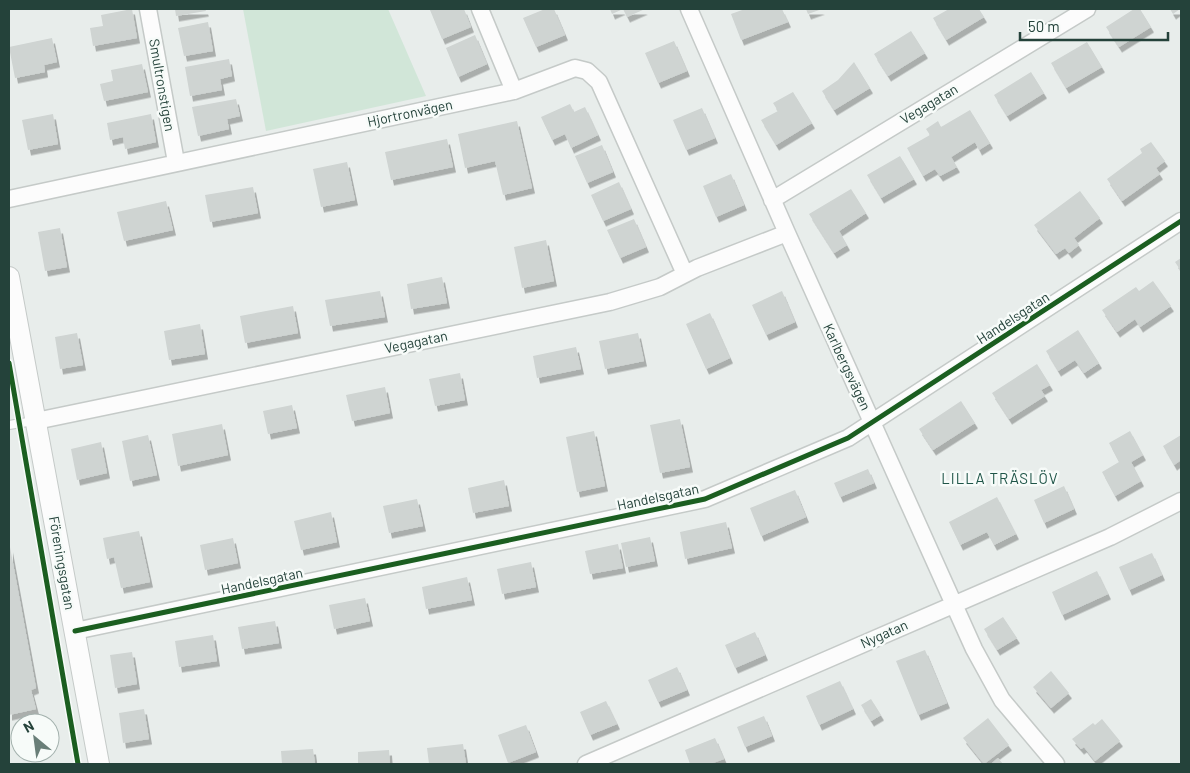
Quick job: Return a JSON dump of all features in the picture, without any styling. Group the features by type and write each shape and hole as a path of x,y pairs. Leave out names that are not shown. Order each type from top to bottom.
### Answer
{"street":[{"name":"Smultronstigen","path":"148,9 176,162"},
{"path":"480,9 514,91"},
{"name":"Karlbergsvägen","path":"689,9 772,200 974,649 1002,700 1056,764"},
{"name":"Vegagatan","path":"772,200 1087,9"},
{"name":"Hjortronvägen","path":"9,199 514,91 575,68 587,70 598,82 685,274"},
{"name":"Handelsgatan","path":"75,631 705,498 848,438 1181,222"},
{"name":"Vegagatan","path":"36,421 610,302 660,287 685,274 787,233"},
{"name":"Föreningsgatan","path":"9,276 12,307 36,421 99,764"},
{"name":"Nygatan","path":"586,764 1110,537 1181,501"}],"lane":[{"path":"9,426 36,421"}],"green space":[{"path":"243,9 388,9 426,96 266,131"}],"building":[{"path":"132,9 137,38 93,46 90,28 103,26 101,15"},
{"path":"175,9 205,9 206,11 176,16"},
{"path":"464,9 471,27 442,39 430,10"},
{"path":"545,9 554,9 565,35 536,47 523,18"},
{"path":"610,9 623,9 612,14"},
{"path":"623,9 645,9 627,17"},
{"path":"745,9 782,9 788,22 741,40 731,14"},
{"path":"806,9 822,9 808,14"},
{"path":"949,9 979,9 984,17 946,40 933,18"},
{"path":"1134,9 1140,9 1151,27 1119,47 1106,27"},
{"path":"1170,9 1180,9 1173,14"},
{"path":"208,22 213,51 184,56 178,28"},
{"path":"911,31 925,53 888,76 874,54"},
{"path":"475,35 487,64 458,77 446,48"},
{"path":"52,38 57,62 44,65 45,72 15,78 9,47"},
{"path":"674,41 687,71 658,83 645,53"},
{"path":"1087,42 1102,67 1066,88 1051,63"},
{"path":"229,59 232,76 220,79 222,90 190,96 185,67"},
{"path":"854,62 870,88 834,110 822,91 838,80"},
{"path":"142,64 148,92 104,101 100,84 113,81 111,70"},
{"path":"1031,72 1044,93 1007,116 994,95"},
{"path":"793,92 812,123 776,145 761,120 778,111 773,103"},
{"path":"236,99 240,116 227,119 229,129 198,136 192,107"},
{"path":"570,104 574,112 585,107 598,135 571,148 565,134 552,140 541,117"},
{"path":"702,108 715,138 686,150 673,120"},
{"path":"970,110 990,143 979,150 975,142 951,157 957,167 940,176 935,169 923,176 907,148 930,135 926,129 938,121 941,127"},
{"path":"53,114 58,144 28,150 22,120"},
{"path":"151,114 156,142 125,149 123,137 110,140 107,123"},
{"path":"517,121 532,188 503,195 495,161 465,168 458,134"},
{"path":"447,139 453,167 391,180 385,152"},
{"path":"1151,142 1165,161 1156,168 1160,174 1122,201 1107,179 1142,153 1140,149"},
{"path":"602,145 613,172 587,183 575,156"},
{"path":"900,156 914,179 881,198 867,175"},
{"path":"347,162 355,200 321,207 313,169"},
{"path":"731,174 744,205 716,217 703,186"},
{"path":"619,182 631,209 603,221 591,195"},
{"path":"253,187 258,213 210,222 205,195"},
{"path":"851,189 866,213 839,231 847,245 834,253 809,214"},
{"path":"1080,191 1100,218 1074,238 1079,245 1069,253 1065,248 1056,254 1034,225"},
{"path":"166,201 173,230 124,241 117,212"},
{"path":"634,219 646,247 620,258 607,230"},
{"path":"60,228 67,267 45,271 38,232"},
{"path":"546,240 554,281 522,288 514,247"},
{"path":"1181,258 1181,271 1175,262"},
{"path":"442,277 447,303 411,309 407,284"},
{"path":"1153,281 1171,306 1140,327 1135,319 1117,332 1102,310 1136,287 1139,291"},
{"path":"380,291 385,317 330,326 325,300"},
{"path":"782,291 795,322 766,335 752,305"},
{"path":"293,306 298,333 245,343 240,316"},
{"path":"710,313 730,358 706,369 686,324"},
{"path":"200,324 205,354 169,360 164,331"},
{"path":"1078,330 1099,363 1084,373 1075,360 1058,371 1046,351"},
{"path":"77,333 83,365 60,369 55,337"},
{"path":"638,333 644,361 605,369 599,341"},
{"path":"576,347 581,369 537,378 533,356"},
{"path":"1037,364 1050,385 1041,390 1045,396 1009,419 992,393"},
{"path":"460,373 465,400 435,406 429,379"},
{"path":"385,387 390,413 352,421 346,395"},
{"path":"961,401 975,423 933,450 919,429"},
{"path":"292,405 297,428 268,434 263,411"},
{"path":"680,419 690,467 660,473 650,425"},
{"path":"222,424 228,455 178,466 172,434"},
{"path":"594,431 605,486 577,492 566,437"},
{"path":"1130,431 1143,455 1131,462 1141,481 1115,496 1102,472 1119,462 1109,443"},
{"path":"148,435 157,475 130,481 122,441"},
{"path":"1181,435 1181,460 1174,465 1163,446"},
{"path":"101,442 107,473 77,480 71,449"},
{"path":"868,469 874,483 840,497 834,483"},
{"path":"504,480 509,506 473,513 468,488"},
{"path":"1064,486 1074,509 1044,523 1034,500"},
{"path":"795,490 806,517 761,536 750,508"},
{"path":"997,497 1016,534 994,545 987,532 960,545 949,522"},
{"path":"417,499 423,526 389,533 383,506"},
{"path":"331,512 337,542 301,550 294,521"},
{"path":"726,522 732,548 685,559 680,532"},
{"path":"139,531 150,582 121,588 114,557 107,559 103,538"},
{"path":"650,537 655,561 626,567 621,543"},
{"path":"233,538 238,563 205,570 200,545"},
{"path":"618,544 623,568 590,574 585,551"},
{"path":"10,547 36,688 31,690 36,709 10,713 9,715"},
{"path":"1152,553 1162,575 1129,590 1119,567"},
{"path":"531,562 536,587 502,594 497,569"},
{"path":"1097,571 1108,594 1062,615 1052,592"},
{"path":"467,577 472,600 426,609 422,587"},
{"path":"365,598 370,621 334,629 329,605"},
{"path":"1003,617 1017,638 997,650 984,629"},
{"path":"275,621 279,643 242,649 238,627"},
{"path":"755,632 765,655 735,668 725,645"},
{"path":"213,635 217,661 179,667 175,641"},
{"path":"925,650 947,703 918,715 896,661"},
{"path":"132,652 137,684 115,688 110,655"},
{"path":"677,667 687,690 658,702 648,680"},
{"path":"1051,671 1069,693 1051,708 1033,687"},
{"path":"840,681 853,709 819,725 806,696"},
{"path":"871,699 881,715 871,721 861,705"},
{"path":"606,701 617,724 590,735 580,712"},
{"path":"144,709 149,739 123,743 119,713"},
{"path":"764,716 772,736 745,747 737,727"},
{"path":"988,718 1009,745 984,764 963,738"},
{"path":"1102,719 1120,741 1095,761 1084,747 1081,749 1072,739 1093,723 1095,725"},
{"path":"526,725 536,752 508,763 498,735"},
{"path":"715,738 724,759 710,764 690,764 685,750"},
{"path":"463,744 466,764 429,764 427,748"},
{"path":"313,749 315,764 282,764 281,751"},
{"path":"389,750 390,764 358,764 358,752"},
{"path":"998,758 1003,764 991,764"}],"cycle path":[{"path":"75,631 705,499 848,438 1181,221"},
{"path":"9,363 78,764"}],"district":[{"name":"LILLA TRÄSLÖV","path":"1000,479"}]}
